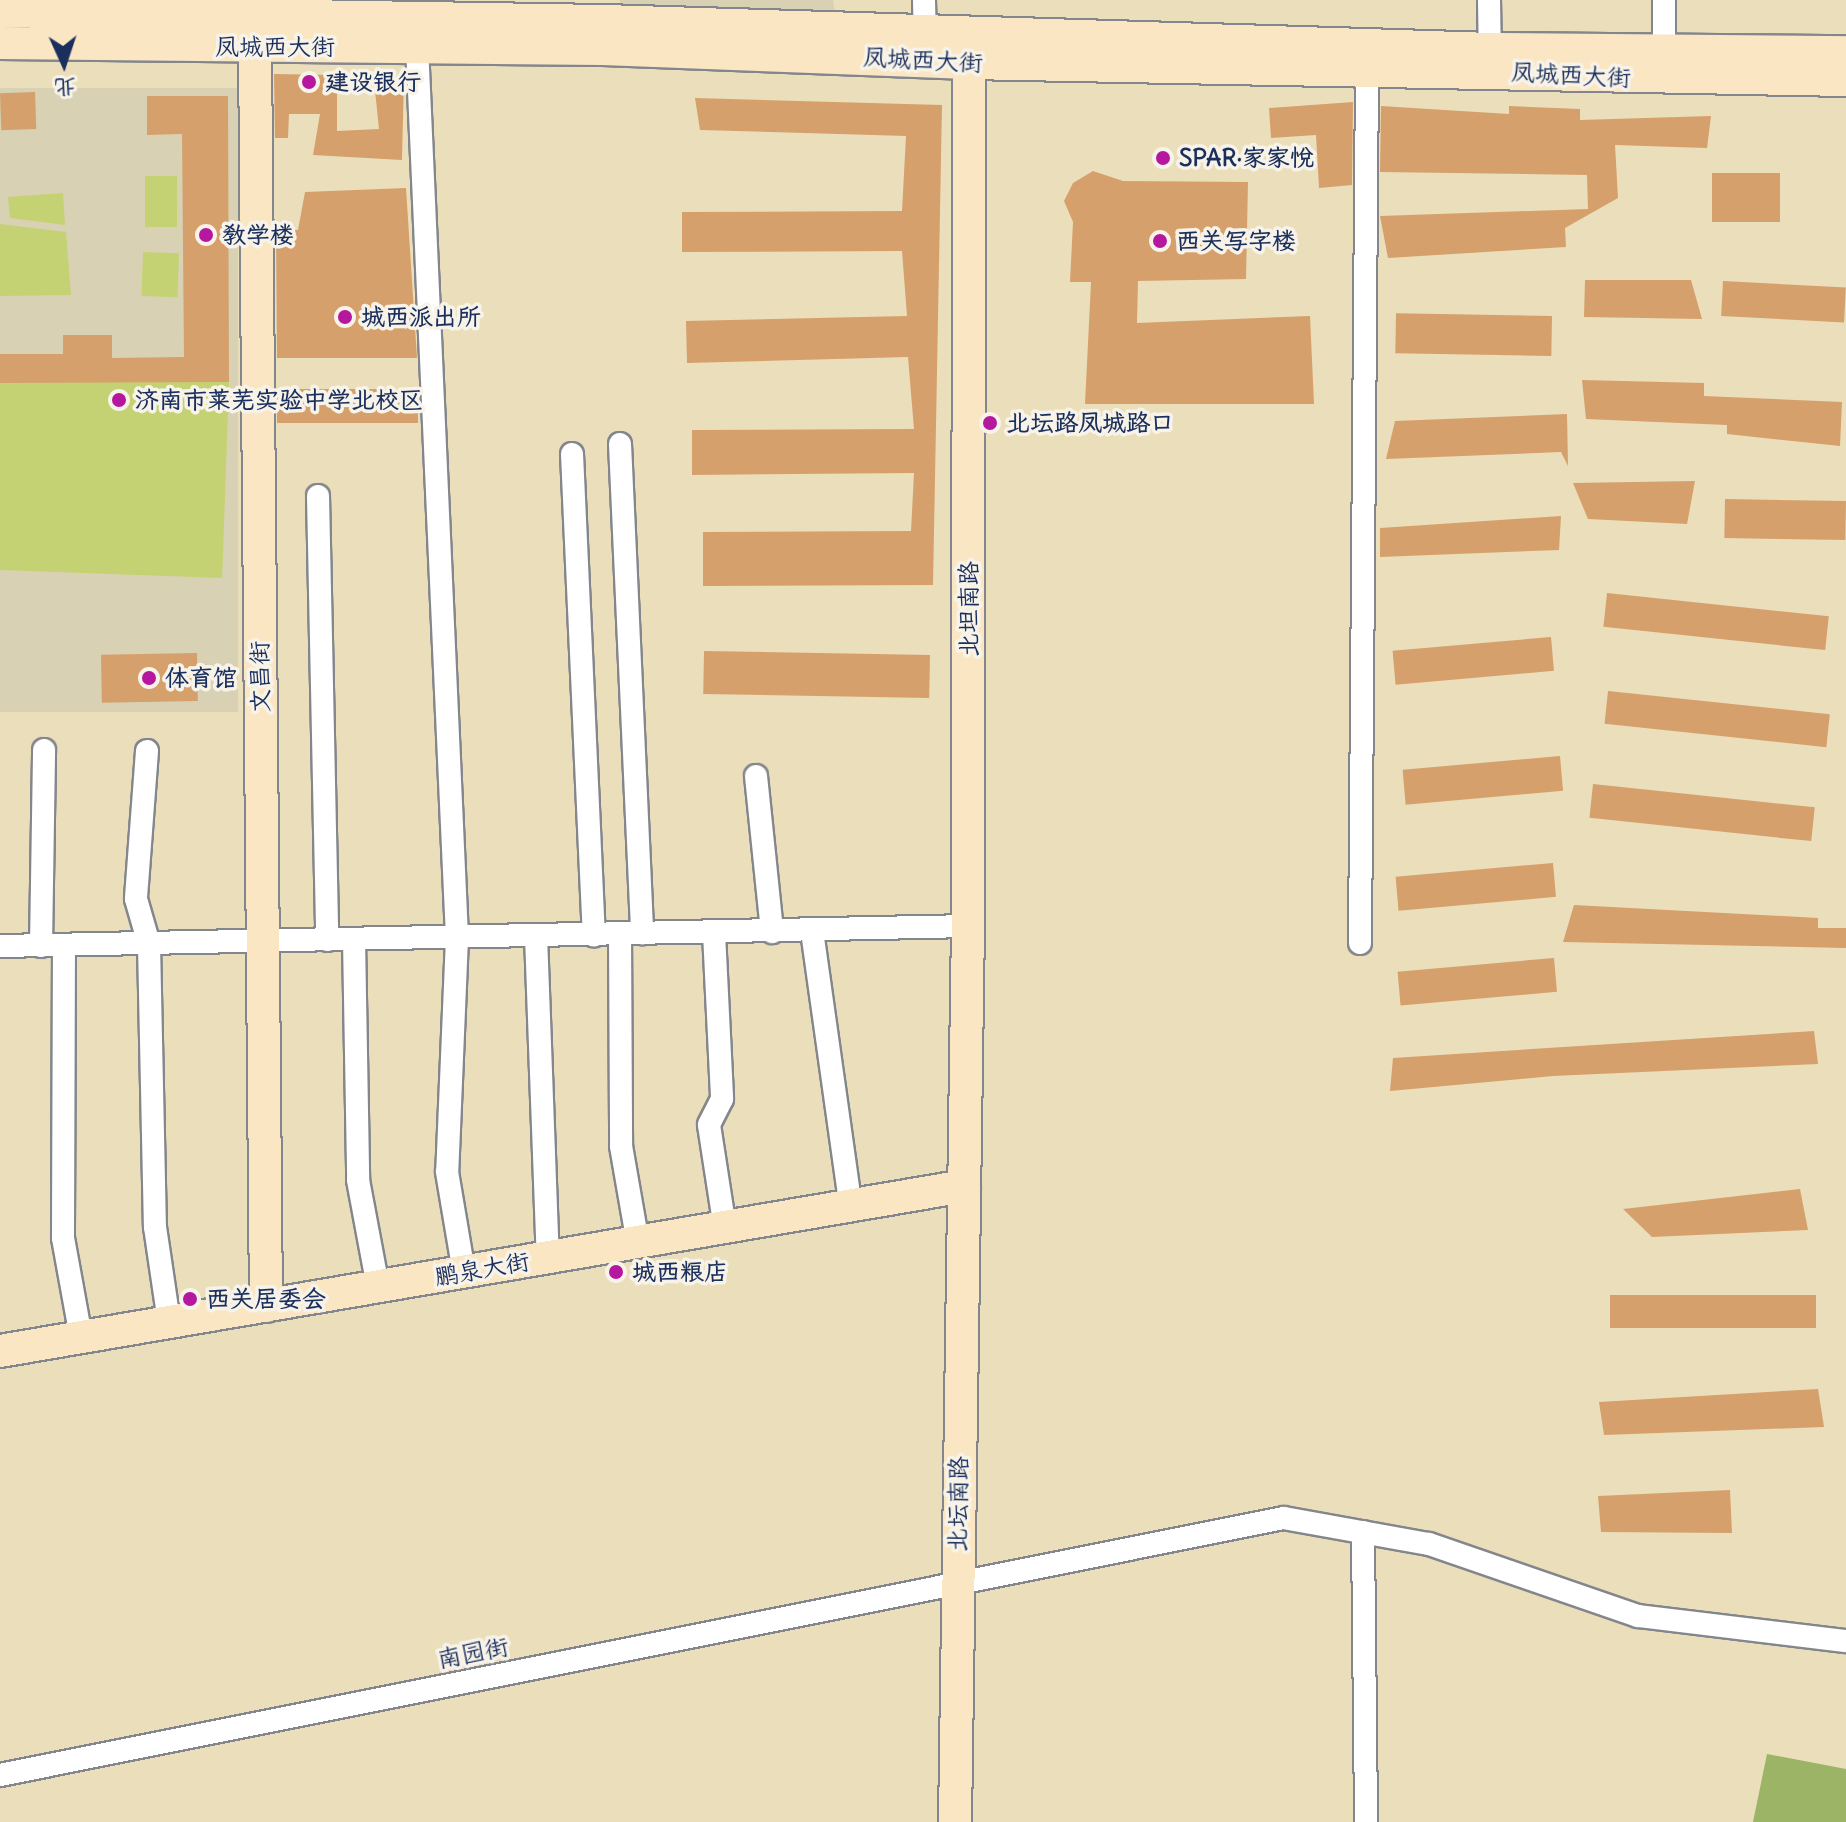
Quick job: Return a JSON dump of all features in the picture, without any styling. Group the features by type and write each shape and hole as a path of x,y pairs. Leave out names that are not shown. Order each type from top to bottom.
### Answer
{"main road":[{"name":"凤城西大街","path":"0,11 131,6 605,23 925,30 969,48 1367,70 1490,60"},
{"path":"128,45 131,6"},
{"name":"凤城西大街","path":"0,43 255,48 417,46 605,23"},
{"name":"文昌街","path":"255,48 266,1306"},
{"name":"凤城西大街","path":"969,48 1664,66 1846,80"},
{"name":"北坦南路","path":"964,1186 968,926 969,48"},
{"name":"凤城西大街","path":"1664,66 1846,53"},
{"path":"1812,79 1846,53"},
{"name":"鹏泉大街","path":"0,1351 964,1186"},
{"name":"北坛南路","path":"955,1822 956,1581 964,1186"}],"street":[{"path":"1489,0 1490,60"},
{"path":"1664,0 1664,66"},
{"path":"417,46 457,938 447,1172 464,1272"},
{"path":"1360,943 1367,70"},
{"path":"620,444 631,934 621,1146 638,1243"},
{"path":"572,454 594,935"},
{"path":"318,496 327,940"},
{"path":"41,946 44,750"},
{"path":"147,751 136,899 149,944 155,1227 169,1322"},
{"path":"756,776 772,932"},
{"path":"0,946 968,926"},
{"path":"812,931 851,1207"},
{"path":"714,933 722,1099 709,1125 725,1228"},
{"path":"536,936 548,1258"},
{"path":"354,939 358,1180 378,1287"},
{"path":"64,945 63,1238 81,1337"},
{"name":"南园街","path":"0,1775 956,1581 1284,1518 1429,1544 1638,1616 1846,1641"},
{"path":"1363,1532 1366,1822"}],"shaded area":[{"path":"620,0 833,0 835,13 619,7"},
{"name":"济南市莱芜实验中学北校区","path":"0,88 238,88 238,712 0,712"}],"green space":[{"path":"145,176 177,176 177,227 145,227"},
{"path":"63,193 65,225 10,218 8,197"},
{"path":"0,224 66,232 71,295 0,296"},
{"path":"143,252 179,253 177,297 141,296"},
{"path":"0,374 229,382 222,578 0,570"},
{"path":"1767,1754 1846,1769 1846,1822 1753,1822"}],"building":[{"path":"274,74 337,75 337,131 379,129 374,81 404,76 402,160 313,155 320,114 289,114 288,138 275,138"},
{"path":"35,92 36,129 1,130 0,93"},
{"name":"教学楼","path":"147,96 228,96 229,382 0,383 0,354 63,354 63,335 112,335 112,358 184,357 182,134 147,135"},
{"path":"695,98 942,105 933,585 703,586 703,532 911,531 914,473 692,475 692,430 914,429 908,357 687,363 686,321 907,316 902,251 682,252 682,212 902,211 906,136 700,130"},
{"path":"1353,102 1352,185 1319,188 1316,135 1271,138 1269,108"},
{"path":"1381,106 1509,114 1509,106 1580,109 1580,120 1711,116 1707,148 1615,145 1618,198 1565,228 1566,247 1388,258 1380,216 1588,209 1587,175 1380,172"},
{"path":"1093,171 1123,181 1248,182 1246,279 1138,281 1137,323 1310,316 1314,404 1085,404 1091,282 1070,282 1073,222 1064,201 1073,183"},
{"path":"1712,173 1780,173 1780,222 1712,222"},
{"path":"406,188 417,358 277,358 276,227 298,230 305,192"},
{"path":"1585,280 1691,280 1702,319 1584,317"},
{"path":"1723,281 1846,287 1844,322 1721,316"},
{"path":"1396,313 1552,316 1551,356 1395,353"},
{"path":"1582,380 1704,383 1704,396 1842,402 1840,446 1727,434 1727,425 1586,419"},
{"path":"277,389 418,389 418,423 277,423"},
{"path":"1567,414 1568,466 1561,452 1386,459 1395,421"},
{"path":"1695,481 1687,524 1588,519 1573,483"},
{"path":"1725,499 1846,501 1845,540 1724,538"},
{"path":"1561,516 1559,550 1380,557 1380,528"},
{"path":"1607,593 1829,616 1825,650 1603,627"},
{"path":"1551,637 1554,671 1396,685 1393,651"},
{"path":"704,651 930,655 929,698 703,694"},
{"name":"体育馆","path":"197,653 198,701 102,703 101,655"},
{"path":"1608,691 1830,714 1826,747 1605,724"},
{"path":"1560,756 1563,791 1406,805 1403,770"},
{"path":"1593,784 1815,807 1811,841 1589,818"},
{"path":"1553,863 1556,897 1399,911 1396,877"},
{"path":"1574,905 1818,918 1818,928 1846,928 1846,948 1563,942"},
{"path":"1554,958 1557,992 1401,1006 1398,972"},
{"path":"1814,1031 1818,1064 1553,1076 1390,1091 1393,1058"},
{"path":"1800,1189 1808,1230 1652,1237 1623,1209"},
{"path":"1610,1295 1816,1295 1816,1328 1610,1328"},
{"path":"1818,1389 1824,1427 1604,1435 1599,1402"},
{"path":"1730,1490 1732,1533 1601,1532 1598,1496"}],"place":[{"name":"建设银行","path":"309,82"},
{"name":"SPAR·家家悦","path":"1163,158"},
{"name":"教学楼","path":"206,235"},
{"name":"西关写字楼","path":"1160,241"},
{"name":"城西派出所","path":"345,317"},
{"name":"济南市莱芜实验中学北校区","path":"119,400"},
{"name":"北坛路凤城路口","path":"990,423"},
{"name":"体育馆","path":"149,678"},
{"name":"城西粮店","path":"616,1272"},
{"name":"西关居委会","path":"190,1299"}]}
